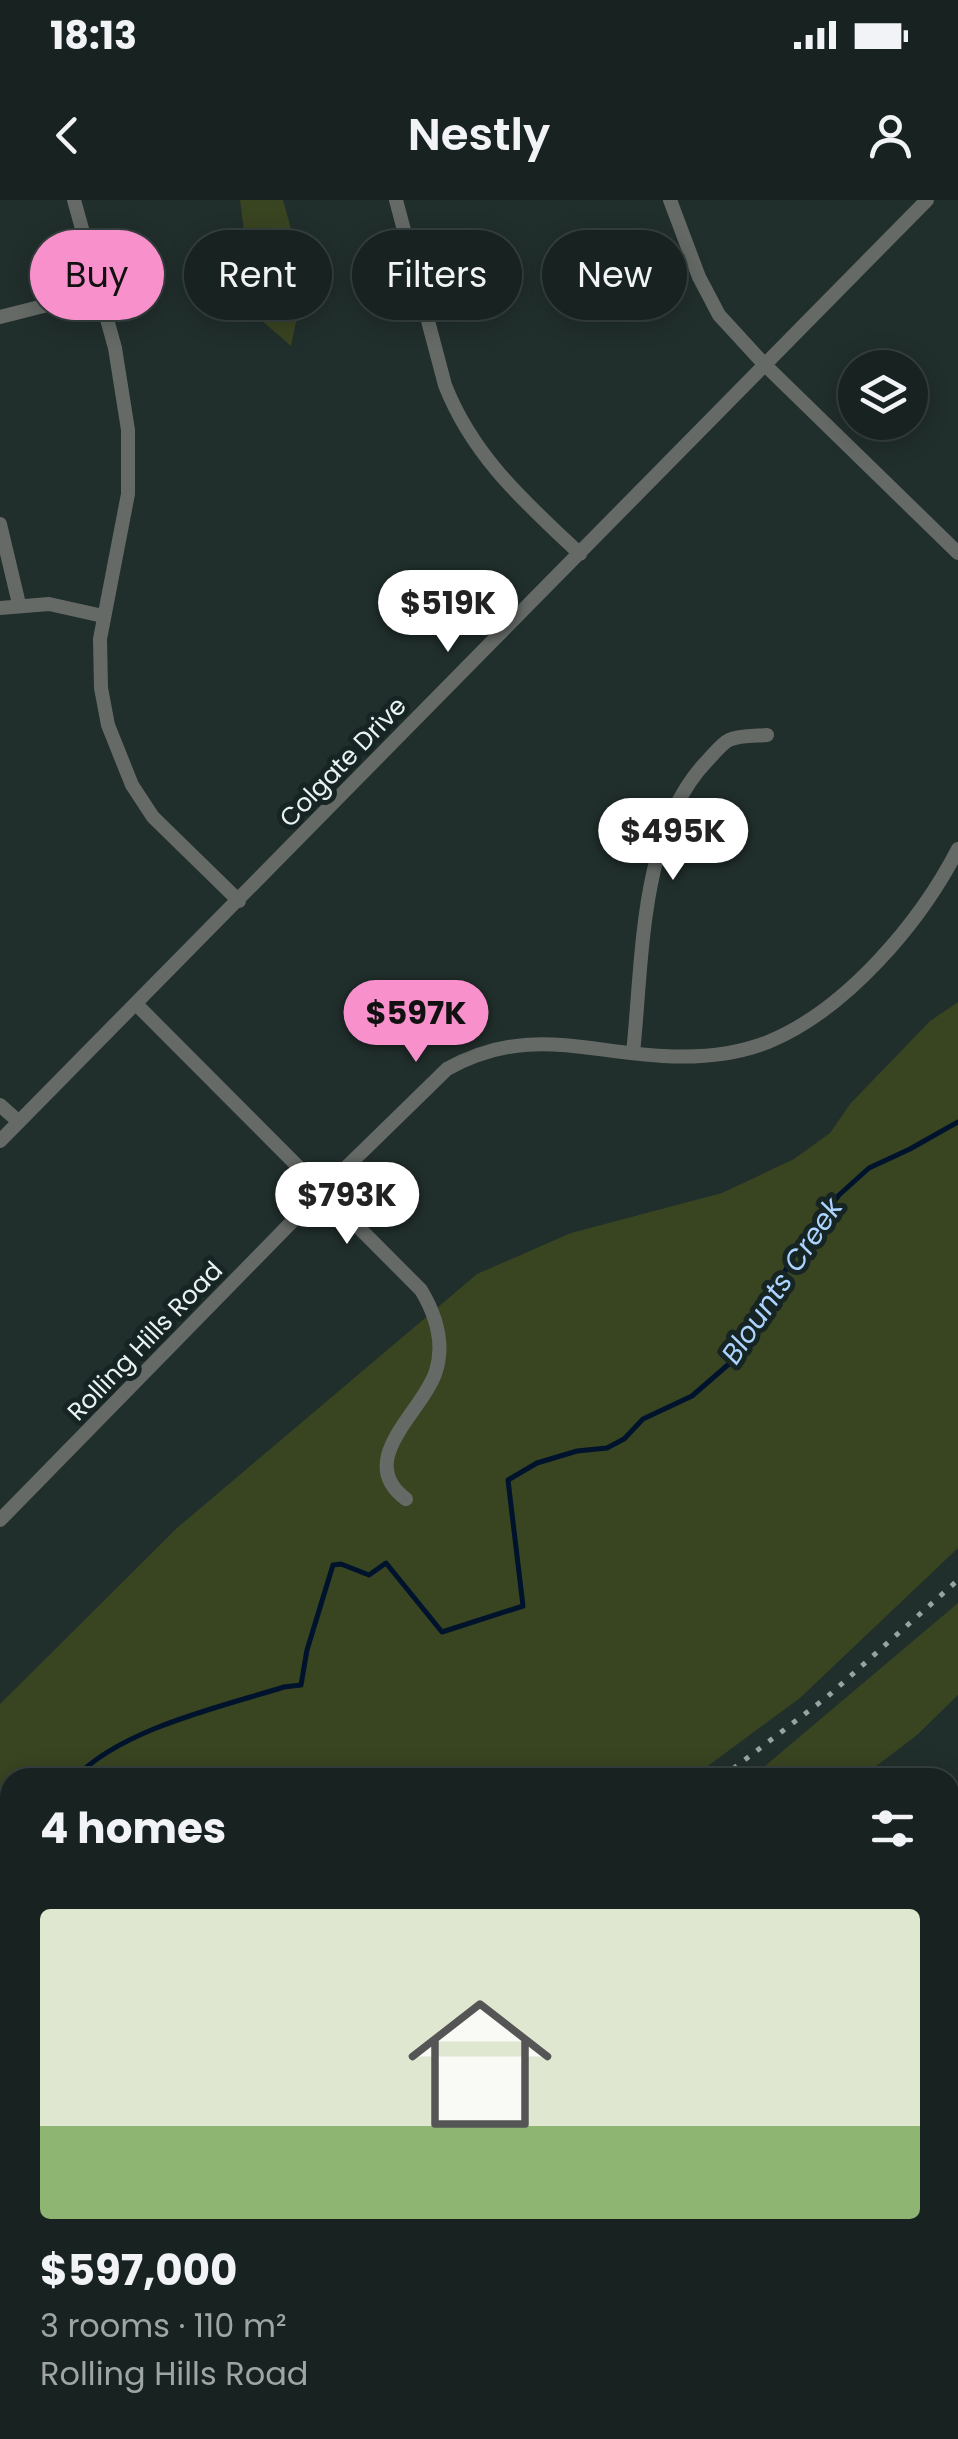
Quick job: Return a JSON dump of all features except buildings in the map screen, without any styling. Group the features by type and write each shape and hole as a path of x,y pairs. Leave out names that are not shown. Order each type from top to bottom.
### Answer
{"street":[{"path":"74,200 82,230"},
{"path":"396,200 445,386 456,414 482,456 580,554"},
{"path":"670,200 692,262 719,315 958,553"},
{"name":"Colgate Drive","path":"0,1141 927,200"},
{"path":"0,317 30,309"},
{"path":"106,320 124,389 130,453 122,540 103,616 101,688 119,758 153,817 239,901"},
{"path":"0,524 19,604"},
{"path":"0,608 50,604 103,616"},
{"path":"633,1053 652,876 668,822 692,780 722,745 731,738 767,735"},
{"name":"Rolling Hills Road","path":"0,1520 429,1083 470,1056 495,1047 540,1042 664,1056 714,1055 766,1043 815,1015 875,963 928,899 958,849"},
{"path":"136,1004 420,1290 437,1323 440,1342 435,1376 387,1453 389,1480 406,1499"},
{"path":"0,1105 19,1122"}],"green space":[{"path":"240,200 283,200 291,230 244,230"},
{"path":"261,320 296,320 291,346"},
{"path":"958,1002 958,1548 800,1698 705,1768 0,1768 0,1704 177,1528 477,1274 571,1233 722,1193 794,1159 830,1133 850,1104 930,1021"},
{"path":"958,1603 958,1695 917,1735 874,1768 763,1768"}],"waterway":[{"name":"Blounts Creek","path":"87,1768 144,1733 231,1703 301,1685 307,1650 333,1565 341,1564 369,1575 386,1563 442,1632 523,1606 508,1480 537,1463 577,1451 607,1448 624,1439 643,1419 692,1396 737,1357 794,1255 839,1195 869,1168 958,1122"}],"railway":[{"path":"734,1768 827,1697 958,1580"}]}
